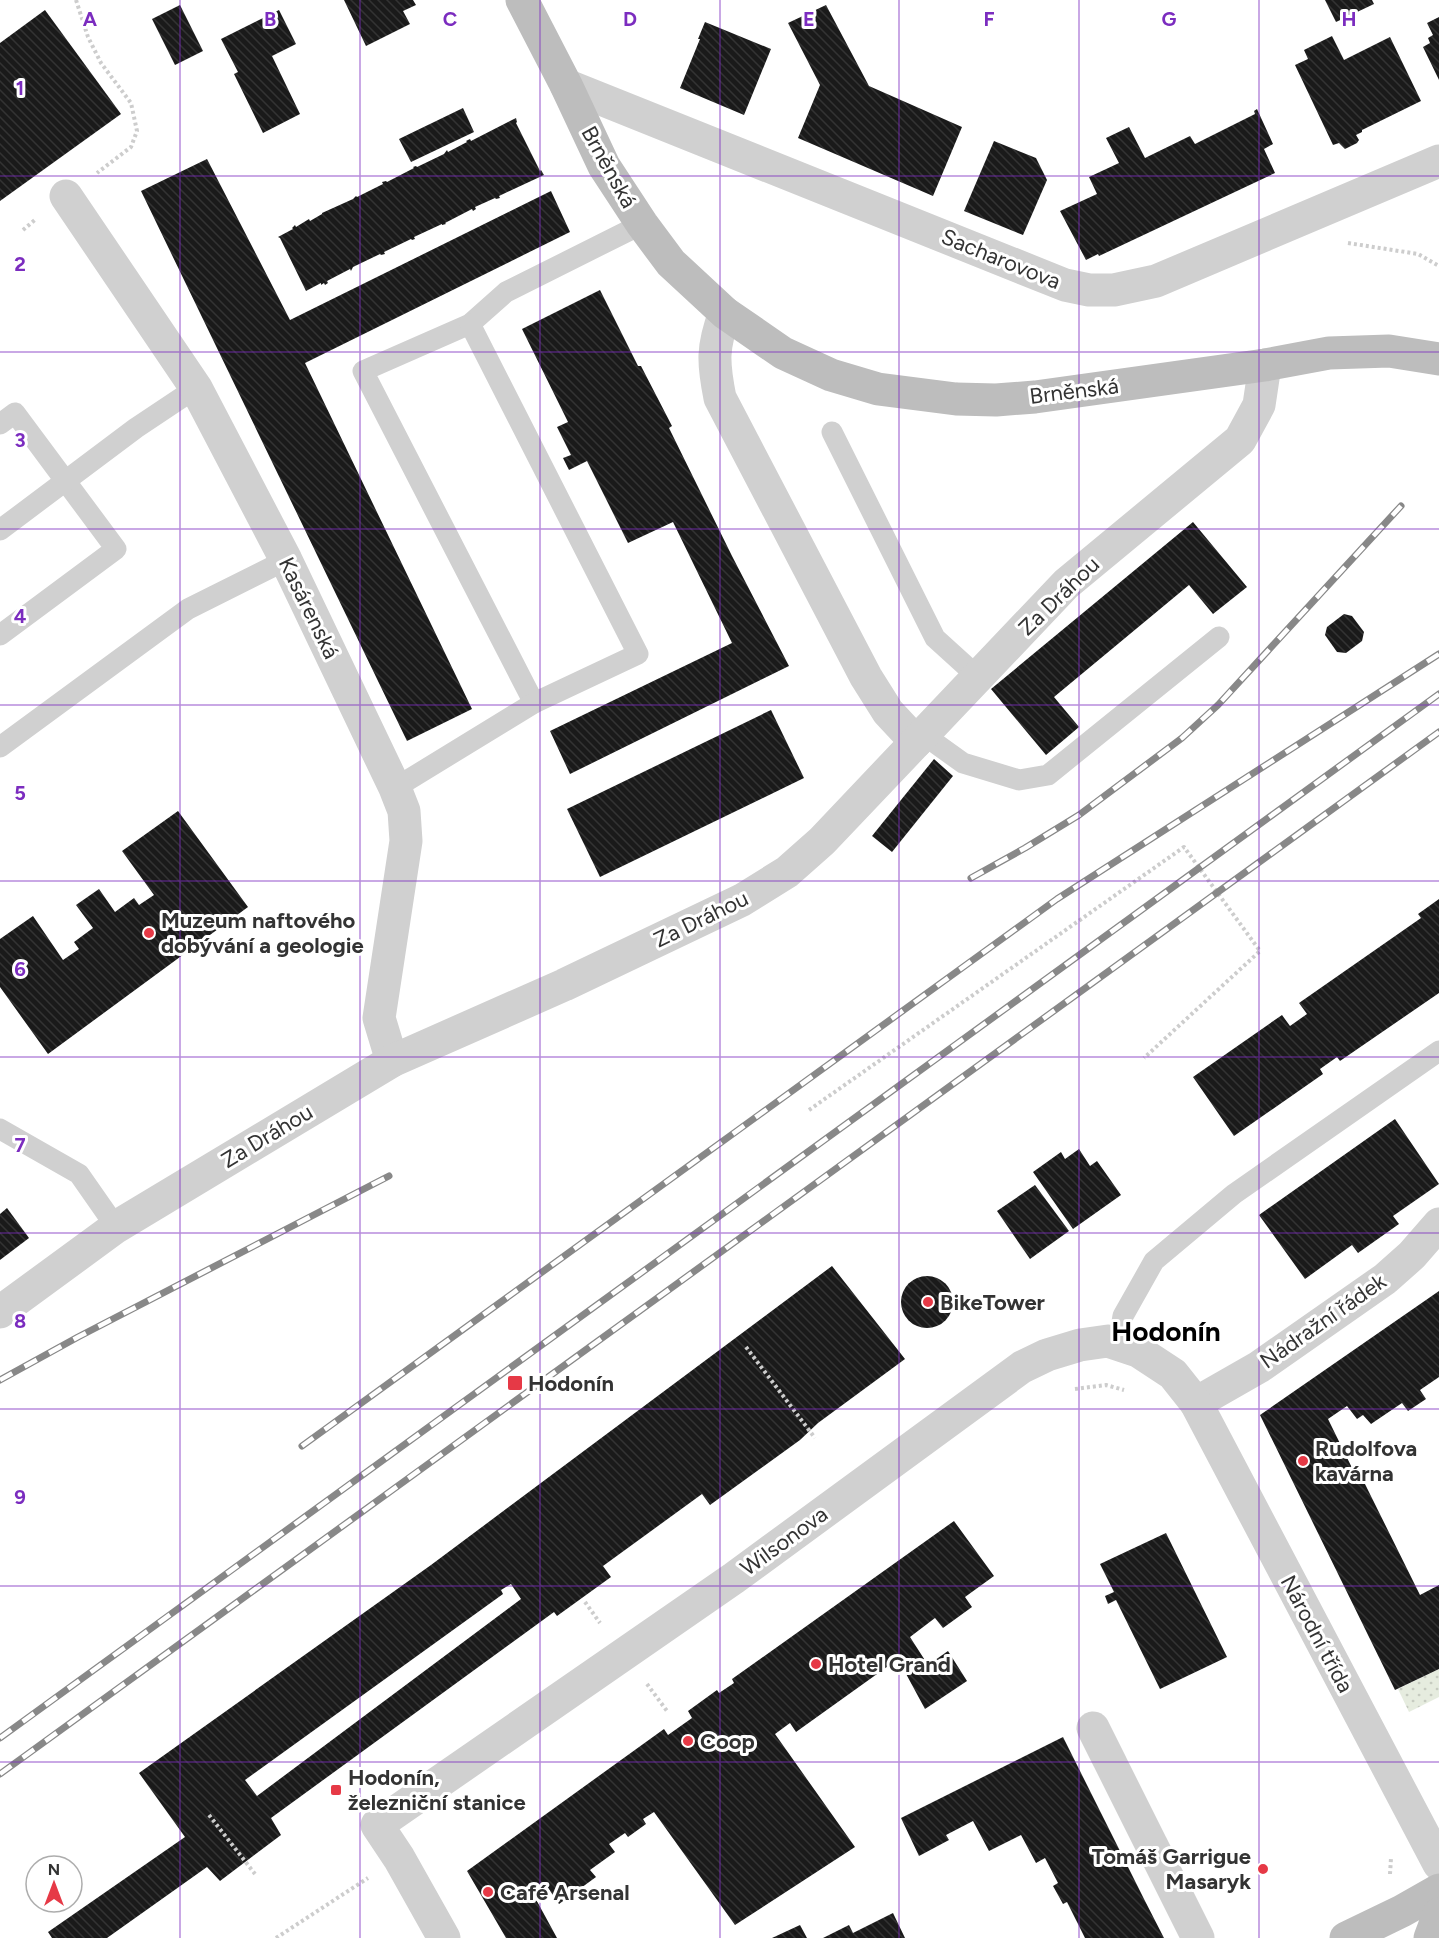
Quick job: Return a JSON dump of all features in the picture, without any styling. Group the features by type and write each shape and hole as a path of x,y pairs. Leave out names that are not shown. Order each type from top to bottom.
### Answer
{"main road":[{"name":"Brněnská","path":"522,0 566,85 604,166 671,263 725,313 783,353 831,375 878,388 956,399 996,400 1035,397 1265,365 1329,353 1389,351 1439,359"},
{"path":"1346,1938 1439,1890"},
{"path":"1430,1938 1439,1914"}],"street":[{"name":"Sacharovova","path":"566,85 1065,285 1089,290 1114,290 1156,280 1439,161"},
{"name":"Kasárenská","path":"66,196 196,388 286,560 404,811 406,841 379,1018 392,1061"},
{"path":"725,313 714,349 714,371 720,398 866,677 888,712 920,738"},
{"name":"Za Dráhou","path":"0,1312 116,1227 392,1061 564,985 742,900 787,872 822,841 1066,584 1240,440 1259,405 1265,365"},
{"name":"Nádražní řádek","path":"1196,1404 1259,1367 1385,1279 1412,1255 1439,1224"},
{"name":"Wilsonova","path":"399,1858 377,1825 734,1578 1022,1366 1047,1355 1080,1345 1108,1341 1138,1351 1173,1374 1196,1404"},
{"name":"Národní třída","path":"1196,1404 1439,1864"},
{"path":"1094,1728 1198,1938"},
{"path":"399,1858 444,1938"}],"lane":[{"path":"534,703 363,371 470,324 506,292 642,224"},
{"path":"395,788 534,703 638,654 470,324"},
{"path":"0,530 136,428 196,388"},
{"path":"0,424 15,413 116,549 0,635"},
{"path":"832,432 935,638 978,677"},
{"path":"0,747 188,609 286,560"},
{"path":"920,738 963,763 1018,780 1048,775 1219,636"},
{"path":"1118,1345 1123,1316 1154,1261 1234,1194 1439,1051"},
{"path":"0,1129 79,1174 116,1227"}],"path":[{"path":"23,230 131,147 137,131 131,103 101,63 88,37 76,0"},
{"path":"1348,243 1418,254 1439,266"},
{"path":"809,1110 1184,847 1223,901 1236,915 1260,951 1144,1058"},
{"path":"746,1347 815,1438"},
{"path":"209,1815 255,1874"},
{"path":"276,1938 399,1858"}],"shaded area":[{"path":"1439,1669 1439,1697 1409,1712 1398,1689"}],"building":[{"path":"344,0 413,0 416,5 403,11 410,24 366,46"},
{"path":"1325,0 1372,0 1374,4 1336,22"},
{"path":"180,5 203,51 175,65 152,19"},
{"path":"826,5 869,86 962,127 933,196 798,138 820,85 788,23"},
{"path":"45,10 121,114 0,201 0,43"},
{"path":"279,10 296,44 272,56 300,114 263,133 234,74 238,72 221,39"},
{"path":"1439,17 1439,80 1423,47 1430,43 1428,38 1433,35 1427,23"},
{"path":"705,22 771,49 744,115 680,88"},
{"path":"1332,36 1344,60 1390,37 1421,101 1362,130 1356,135 1359,140 1357,143 1345,149 1339,143 1333,145 1295,65 1308,59 1304,50"},
{"path":"463,108 474,132 411,162 399,139"},
{"path":"1257,109 1273,144 1264,149 1275,173 1099,256 1098,254 1086,260 1060,211 1097,194 1089,177 1119,163 1106,138 1129,127 1145,158 1190,136 1195,144 1255,114 1254,111"},
{"path":"516,118 516,123 544,175 499,196 500,198 475,207 473,211 472,209 446,224 414,237 415,239 384,252 385,254 380,254 353,267 351,271 350,269 327,281 325,285 321,283 306,291 278,237 293,229 295,225 296,227 309,219 310,221 383,184 382,182 387,182 413,167 444,154 447,150 448,152"},
{"path":"994,141 1036,158 1047,180 1023,235 964,211"},
{"path":"207,159 290,320 551,191 570,232 305,363 472,709 407,741 141,191"},
{"path":"600,290 638,366 641,366 672,426 669,428 789,666 570,774 550,731 732,643 673,522 628,543 587,461 569,470 563,458 571,455 557,427 568,422 522,329"},
{"path":"1193,522 1247,587 1213,614 1189,585 1054,697 1079,727 1046,755 991,689"},
{"path":"1344,614 1352,616 1364,632 1362,641 1346,653 1337,652 1325,635 1327,627"},
{"path":"771,710 804,778 600,877 567,809"},
{"path":"934,759 953,776 892,852 872,836"},
{"name":"Muzeum naftového dobývání a geologie","path":"178,811 248,907 48,1054 0,987 0,939 33,916 63,960 79,949 74,942 93,928 76,905 99,889 115,912 134,898 139,905 154,895 122,851"},
{"path":"1439,899 1439,993 1340,1061 1337,1057 1320,1069 1323,1074 1234,1136 1193,1077 1282,1015 1290,1026 1307,1014 1299,1003 1421,918 1418,914"},
{"path":"1395,1119 1439,1184 1393,1216 1399,1224 1358,1253 1352,1245 1305,1279 1259,1215"},
{"path":"1079,1149 1090,1166 1097,1161 1121,1195 1073,1229 1033,1172 1061,1152 1065,1159"},
{"path":"1035,1185 1069,1231 1030,1259 997,1211"},
{"path":"7,1208 29,1238 0,1260 0,1214"},
{"path":"832,1266 905,1359 818,1423 800,1440 710,1505 702,1494 603,1566 611,1577 557,1616 554,1612 271,1818 281,1835 220,1881 207,1867 107,1938 52,1938 48,1932 74,1914 84,1914 84,1907 185,1837 139,1773 431,1565","holes":["511,1584 521,1599 257,1796 245,1780 503,1594 501,1590"]},
{"name":"BikeTower","path":"922,1276 932,1276 941,1280 949,1288 953,1302 949,1316 941,1324 932,1328 922,1328 913,1324 905,1316 901,1307 901,1297 905,1288 913,1280"},
{"path":"1439,1291 1439,1377 1420,1390 1426,1399 1408,1411 1402,1403 1371,1424 1363,1415 1357,1419 1347,1406 1328,1419 1356,1476 1353,1477 1356,1484 1363,1480 1420,1595 1439,1585 1439,1669 1395,1690 1260,1415"},
{"path":"954,1521 994,1576 965,1597 972,1607 943,1628 935,1618 910,1637 928,1665 948,1651 967,1681 925,1709 898,1659 796,1732 790,1723 775,1734 855,1847 735,1925 654,1812 643,1819 646,1824 628,1837 625,1833 609,1844 615,1852 590,1870 596,1877 559,1904 544,1882 532,1892 557,1938 506,1938 467,1871 664,1729 668,1735 692,1718 688,1711 717,1690 719,1693 734,1683 732,1679"},
{"path":"1166,1533 1227,1657 1160,1689 1116,1600 1108,1604 1105,1596 1114,1592 1100,1564"},
{"path":"1063,1737 1164,1938 1085,1938 1067,1902 1063,1904 1053,1886 1058,1883 1045,1858 1036,1863 1021,1835 989,1851 973,1821 946,1835 949,1840 919,1856 901,1818"},
{"path":"893,1913 905,1938 823,1938 849,1925 853,1933"},
{"path":"800,1925 807,1938 772,1938"}],"railway":[{"path":"971,878 1079,815 1182,738 1218,705 1401,506"},
{"path":"302,1446 1057,899 1439,654"},
{"path":"0,1738 1439,694"},
{"path":"0,1774 1439,732"},
{"path":"0,1380 78,1337 389,1176"}],"place":[{"name":"Muzeum naftového dobývání a geologie","path":"149,933"},
{"name":"BikeTower","path":"928,1302"},
{"name":"Hodonín","path":"515,1383"},
{"name":"Rudolfova kavárna","path":"1303,1461"},
{"name":"Hotel Grand","path":"816,1664"},
{"name":"Coop","path":"688,1741"},
{"name":"Hodonín, železniční stanice","path":"336,1790"},
{"name":"Tomáš Garrigue Masaryk","path":"1263,1869"},
{"name":"Café Arsenal","path":"488,1892"}],"district":[{"name":"Hodonín","path":"1166,1331"}]}
